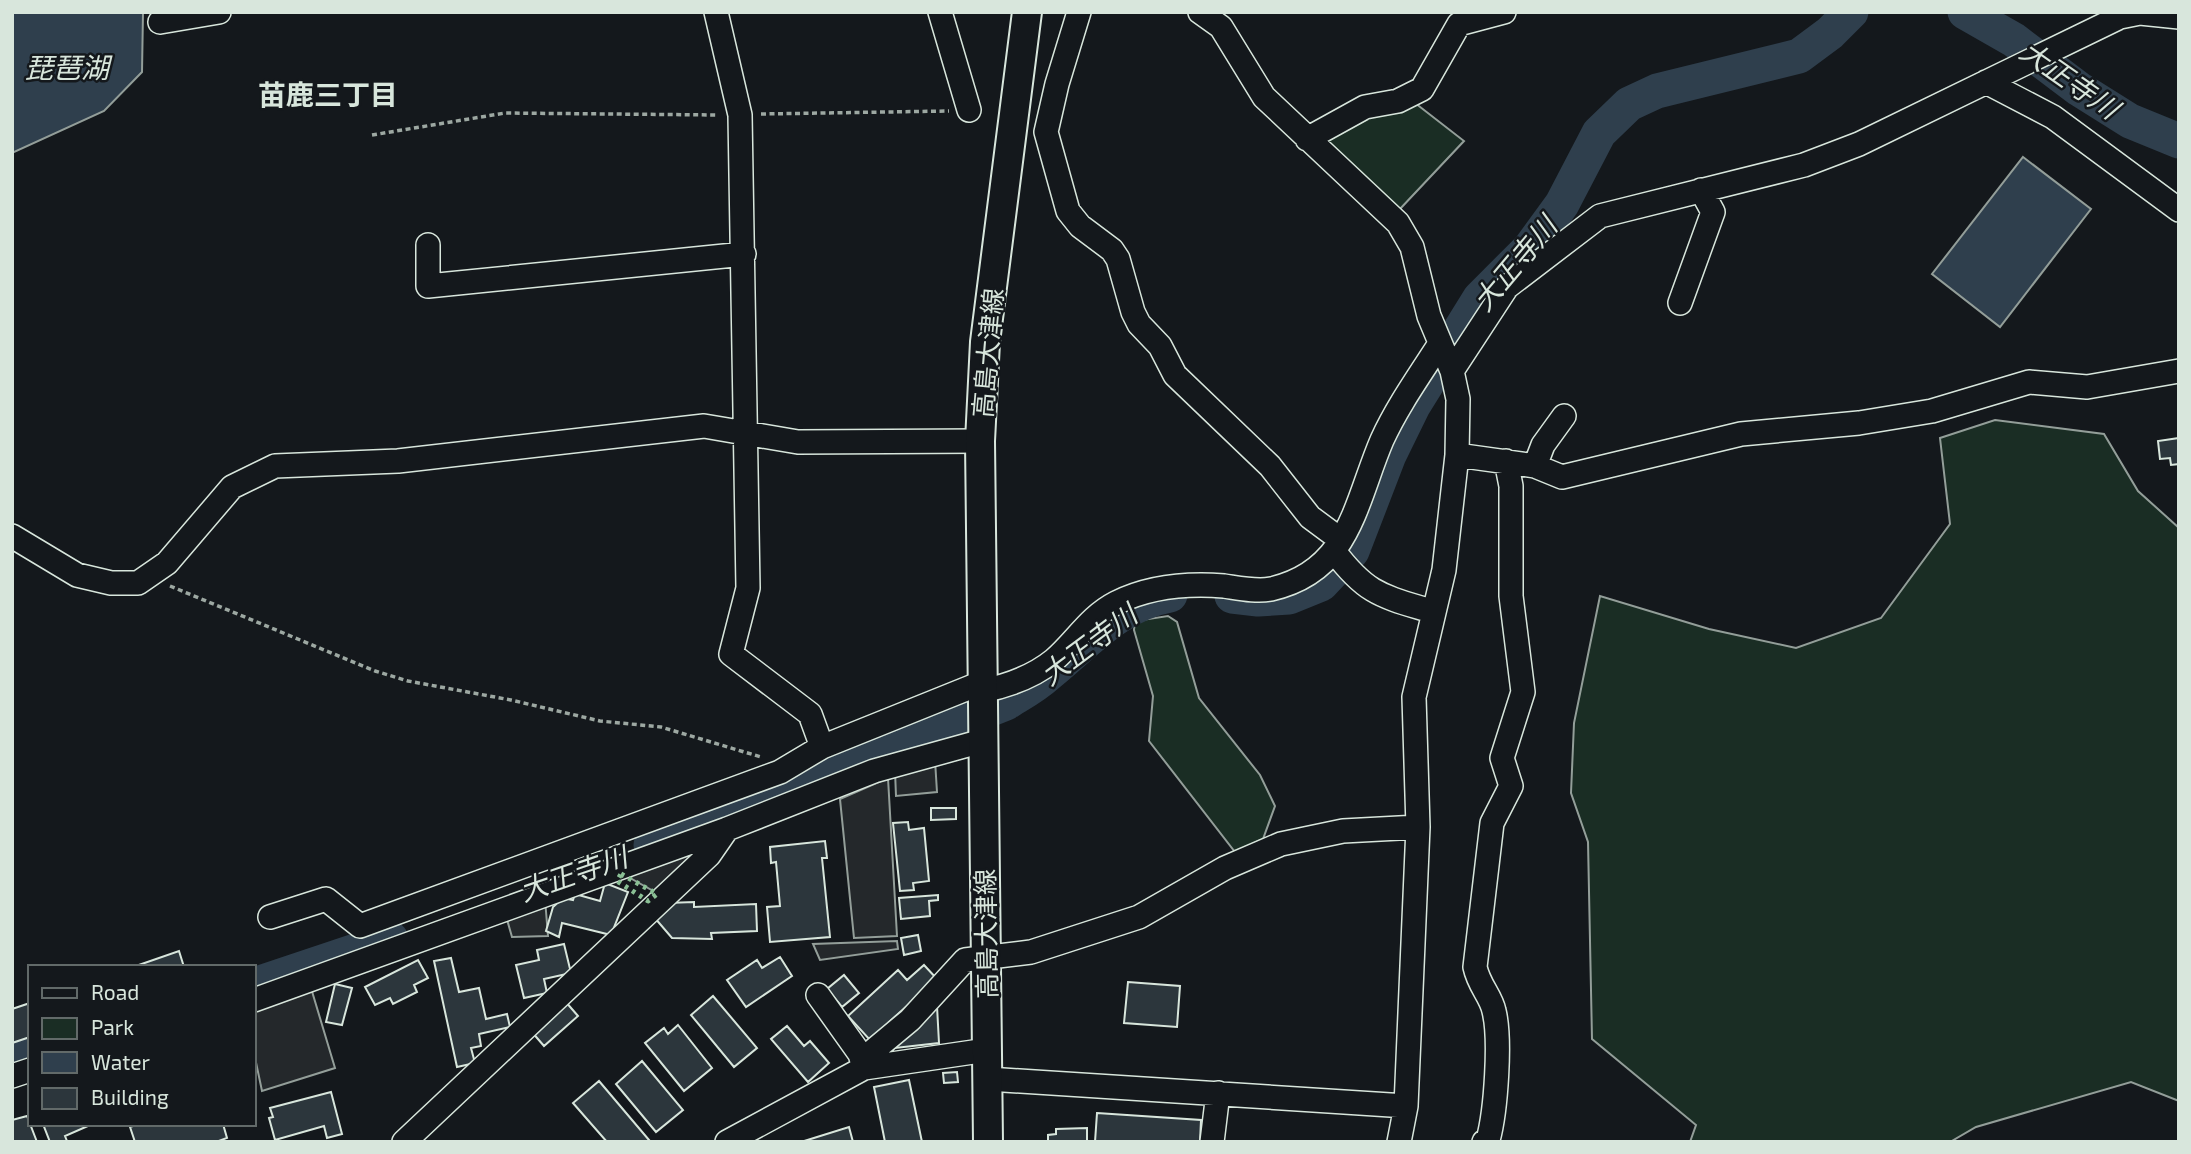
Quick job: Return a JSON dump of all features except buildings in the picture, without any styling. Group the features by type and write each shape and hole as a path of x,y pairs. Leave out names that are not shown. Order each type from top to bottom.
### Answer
{"main road":[{"name":"高島大津線","path":"988,1142 980,441 985,342 1027,12"}],"street":[{"path":"160,22 219,12"},
{"path":"716,12 740,115 744,254 748,588 731,654 810,713 822,747"},
{"path":"940,12 969,110"},
{"path":"1079,12 1057,84 1046,132 1068,211 1080,226 1112,250 1118,259 1133,312 1139,324 1160,346 1175,375 1270,466 1364,587 1382,596 1434,612"},
{"path":"1200,12 1221,27 1264,96 1398,223 1412,247 1458,399 1457,455 1444,570 1414,697 1418,827 1406,1106 1399,1142"},
{"path":"1307,139 1365,107 1398,101 1422,89 1458,18 1504,12"},
{"path":"270,917 326,899 360,926 780,772 822,747 982,690 1008,686 1054,660 1090,620 1116,603 1170,586 1269,590 1309,574 1340,554 1382,440 1445,358 1507,287 1600,216 1804,165 1859,144 2120,17 2140,13 2179,18"},
{"path":"1986,82 2053,117 2179,210"},
{"path":"1680,303 1713,212 1701,190"},
{"path":"428,245 428,286 744,254"},
{"path":"1457,455 1535,466 1562,477 1741,434 1859,422 1932,411 2029,382 2087,387 2179,371"},
{"path":"1535,466 1544,444 1564,416"},
{"path":"12,536 77,575 111,583 138,583 154,574 232,487 275,467 398,461 704,426 798,442 980,441"},
{"path":"1484,1142 1488,1140 1495,1113 1494,1009 1479,984 1475,967 1492,823 1511,786 1502,758 1523,692 1511,596 1511,486 1506,461"},
{"path":"256,999 727,829 874,771 982,733"},
{"path":"864,1068 874,1050 910,1020 965,960 985,955 1031,952 1139,917 1225,868 1282,844 1343,831 1418,827"},
{"path":"404,1142 709,855 727,829"},
{"path":"818,995 860,1054 864,1068"},
{"path":"727,1142 864,1068 987,1050"},
{"path":"988,1079 1406,1106"},
{"path":"1212,1142 1218,1093"}],"path":[{"path":"372,135 505,113 740,115 969,110"},
{"path":"154,574 166,584 375,671 408,681 512,700 600,721 661,727 772,761 780,772"}],"green space":[{"path":"1415,103 1464,141 1399,210 1325,142 1376,114"},
{"path":"1995,420 2104,434 2138,491 2179,528 2179,1101 2131,1082 1976,1127 1950,1142 1690,1142 1696,1125 1592,1039 1588,842 1571,793 1574,723 1600,596 1709,629 1796,648 1881,618 1950,524 1940,438"},
{"path":"1168,616 1177,622 1199,698 1260,775 1275,806 1263,839 1235,852 1149,741 1153,696 1134,630 1135,621"}],"shaded area":[{"path":"935,760 937,792 896,796 895,771"},
{"path":"888,778 897,936 854,938 840,799"},
{"path":"712,841 657,893 623,874"},
{"path":"545,899 548,936 512,937 506,916"},
{"path":"897,941 898,949 820,960 813,944"},
{"path":"311,988 335,1068 262,1091 256,1062 256,1004"}],"water":[{"name":"琵琶湖","path":"12,12 143,12 142,72 104,111 12,153"},
{"path":"2023,157 2091,209 2000,327 1932,274"}],"waterway":[{"name":"大正寺川","path":"1232,596 1258,599 1289,597 1321,584 1352,551 1389,455 1413,406 1480,298 1530,248 1562,204 1599,133 1629,104 1657,91 1799,56 1830,33 1851,12"},
{"name":"大正寺川","path":"1965,12 2014,40 2079,89 2130,121 2179,141"},
{"name":"大正寺川","path":"651,845 1006,703 1042,679 1119,616 1134,607 1170,595"},
{"name":"大正寺川","path":"256,984 391,939"},
{"name":"大正寺川","path":"12,1062 28,1057"}],"hedge":[{"path":"621,874 657,894 648,901 617,881 621,874"}],"district":[{"name":"苗鹿三丁目","path":"328,94"}]}
